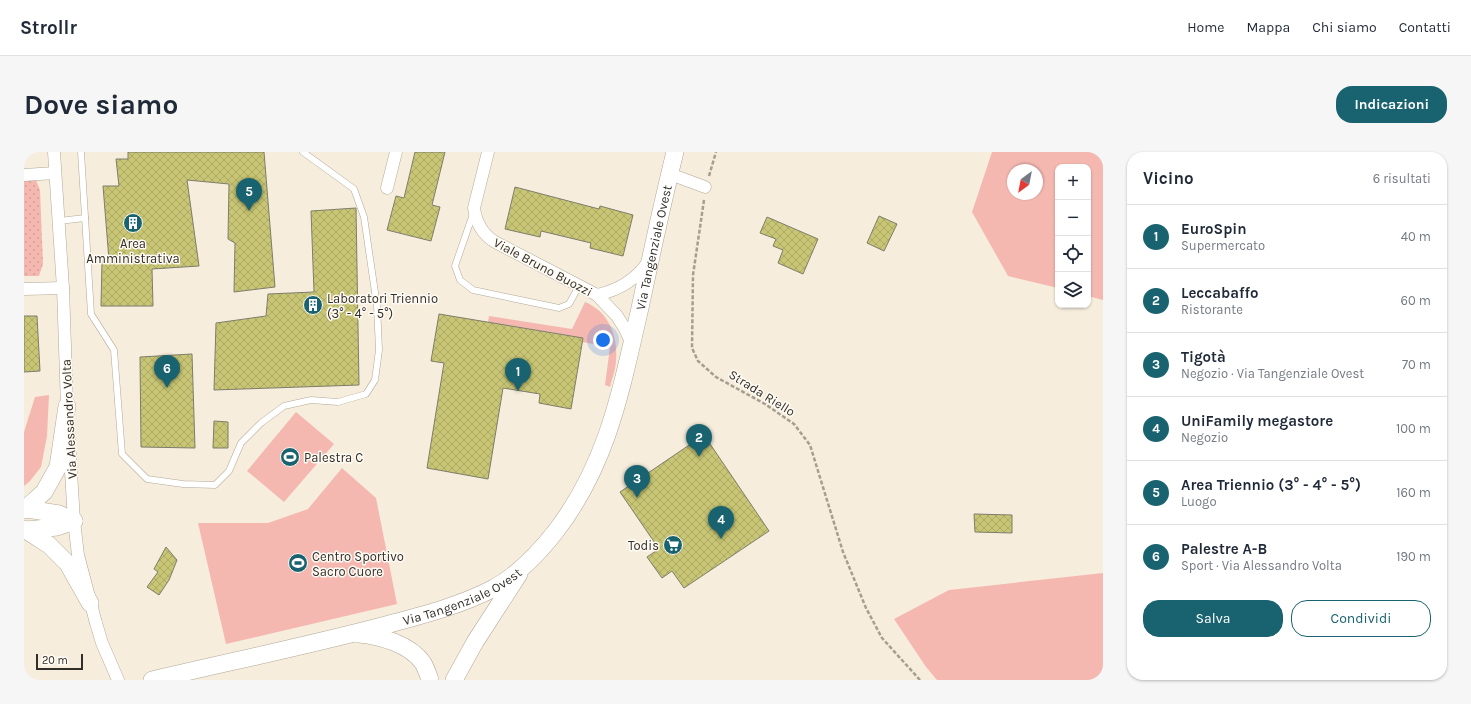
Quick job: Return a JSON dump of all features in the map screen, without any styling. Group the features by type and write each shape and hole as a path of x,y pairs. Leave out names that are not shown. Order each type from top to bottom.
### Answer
{"main road":[{"name":"Via Tangenziale Ovest","path":"152,680 353,634 426,614 479,595 500,584 523,567 537,554 565,519 589,480 610,430 632,344 675,152"},
{"path":"25,510 44,492 58,467 67,406"},
{"path":"25,510 59,514 74,521"},
{"path":"25,529 57,527 74,521"},
{"path":"25,529 49,545 68,564 90,602"},
{"path":"454,680 523,567"},
{"path":"353,634 380,638 405,648 419,659 430,680"}],"street":[{"name":"Via Alessandro Volta","path":"54,152 63,288 67,406 74,521 78,555 102,644 118,680"},
{"path":"387,188 396,152"},
{"path":"474,208 488,152"},
{"path":"24,175 55,173"},
{"path":"670,174 705,187"},
{"name":"Viale Bruno Buozzi","path":"474,208 479,226 488,238 597,296 618,289 627,284 640,272 651,258"},
{"path":"24,289 63,288"},
{"name":"Via Tangenziale Ovest","path":"597,296 617,316 632,344"}],"lane":[{"path":"81,152 91,314 114,350 122,454 147,479 183,484 215,485 228,471 241,443 261,423 284,406 311,400 338,402 366,394 375,380 379,350 377,306 364,217 354,189 303,152"},
{"path":"474,208 455,266 460,280 473,290 559,308 568,304 579,286"},
{"path":"58,221 85,218"}],"path":[{"name":"Strada Riello","path":"716,152 705,187 694,275 692,348 698,361 716,377 765,404 794,424 810,445 843,552 866,608 882,638 920,680"}],"shaded area":[{"path":"992,152 1103,152 1103,300 1091,297 1091,164 1055,164 1055,287 1008,276 972,212"},
{"path":"24,180 36,180 40,190 43,264 39,276 24,276"},
{"path":"585,302 593,306 606,318 613,334 616,351 616,363 610,387 605,385 610,347 582,342 583,338 488,322 489,316 572,329"},
{"path":"49,395 47,436 41,467 24,486 24,432 35,397"},
{"name":"Palestra C","path":"296,412 334,444 284,502 247,471"},
{"name":"Centro Sportivo Sacro Cuore","path":"342,468 376,498 397,604 226,644 198,523 268,523 308,509"},
{"path":"1103,573 1103,680 937,680 926,667 894,619 949,590"}],"building":[{"path":"128,152 264,152 275,287 234,292 235,243 228,239 229,184 187,180 199,266 152,269 153,306 101,306 102,261 109,260 103,186 119,186 116,159 128,159"},
{"path":"415,152 445,152 432,205 440,207 431,241 387,230 396,196 404,198"},
{"path":"515,187 599,209 600,206 633,215 623,256 590,248 591,243 541,231 540,237 505,229"},
{"name":"Laboratori Triennio (3° - 4° - 5°)","path":"356,208 359,385 214,390 216,323 266,316 268,294 314,292 311,211"},
{"path":"879,216 897,224 884,251 867,243"},
{"path":"767,217 818,239 803,274 778,263 783,250 773,246 776,239 760,233"},
{"path":"439,314 583,338 571,409 539,403 540,394 503,388 488,479 427,468 444,363 431,361"},
{"path":"24,316 37,316 40,371 24,372"},
{"path":"192,354 195,448 141,447 140,357"},
{"path":"214,421 228,422 228,448 213,448"},
{"path":"704,435 769,531 684,588 672,571 662,578 647,557 659,549 620,492"},
{"path":"974,514 1012,515 1012,533 975,532"},
{"path":"166,547 177,560 169,580 159,595 147,587 158,572 154,569"}],"place":[{"name":"Area Triennio (3° - 4° - 5°)","path":"249,211"},
{"name":"Area Amministrativa","path":"133,223"},
{"name":"Laboratori Triennio (3° - 4° - 5°)","path":"313,305"},
{"name":"Palestre A-B","path":"167,388"},
{"name":"EuroSpin","path":"518,391"},
{"name":"Palestra C","path":"290,457"},
{"name":"Leccabaffo","path":"699,457"},
{"name":"Tigotà","path":"637,498"},
{"name":"UniFamily megastore","path":"721,539"},
{"name":"Todis","path":"673,545"},
{"name":"Centro Sportivo Sacro Cuore","path":"298,563"}]}
